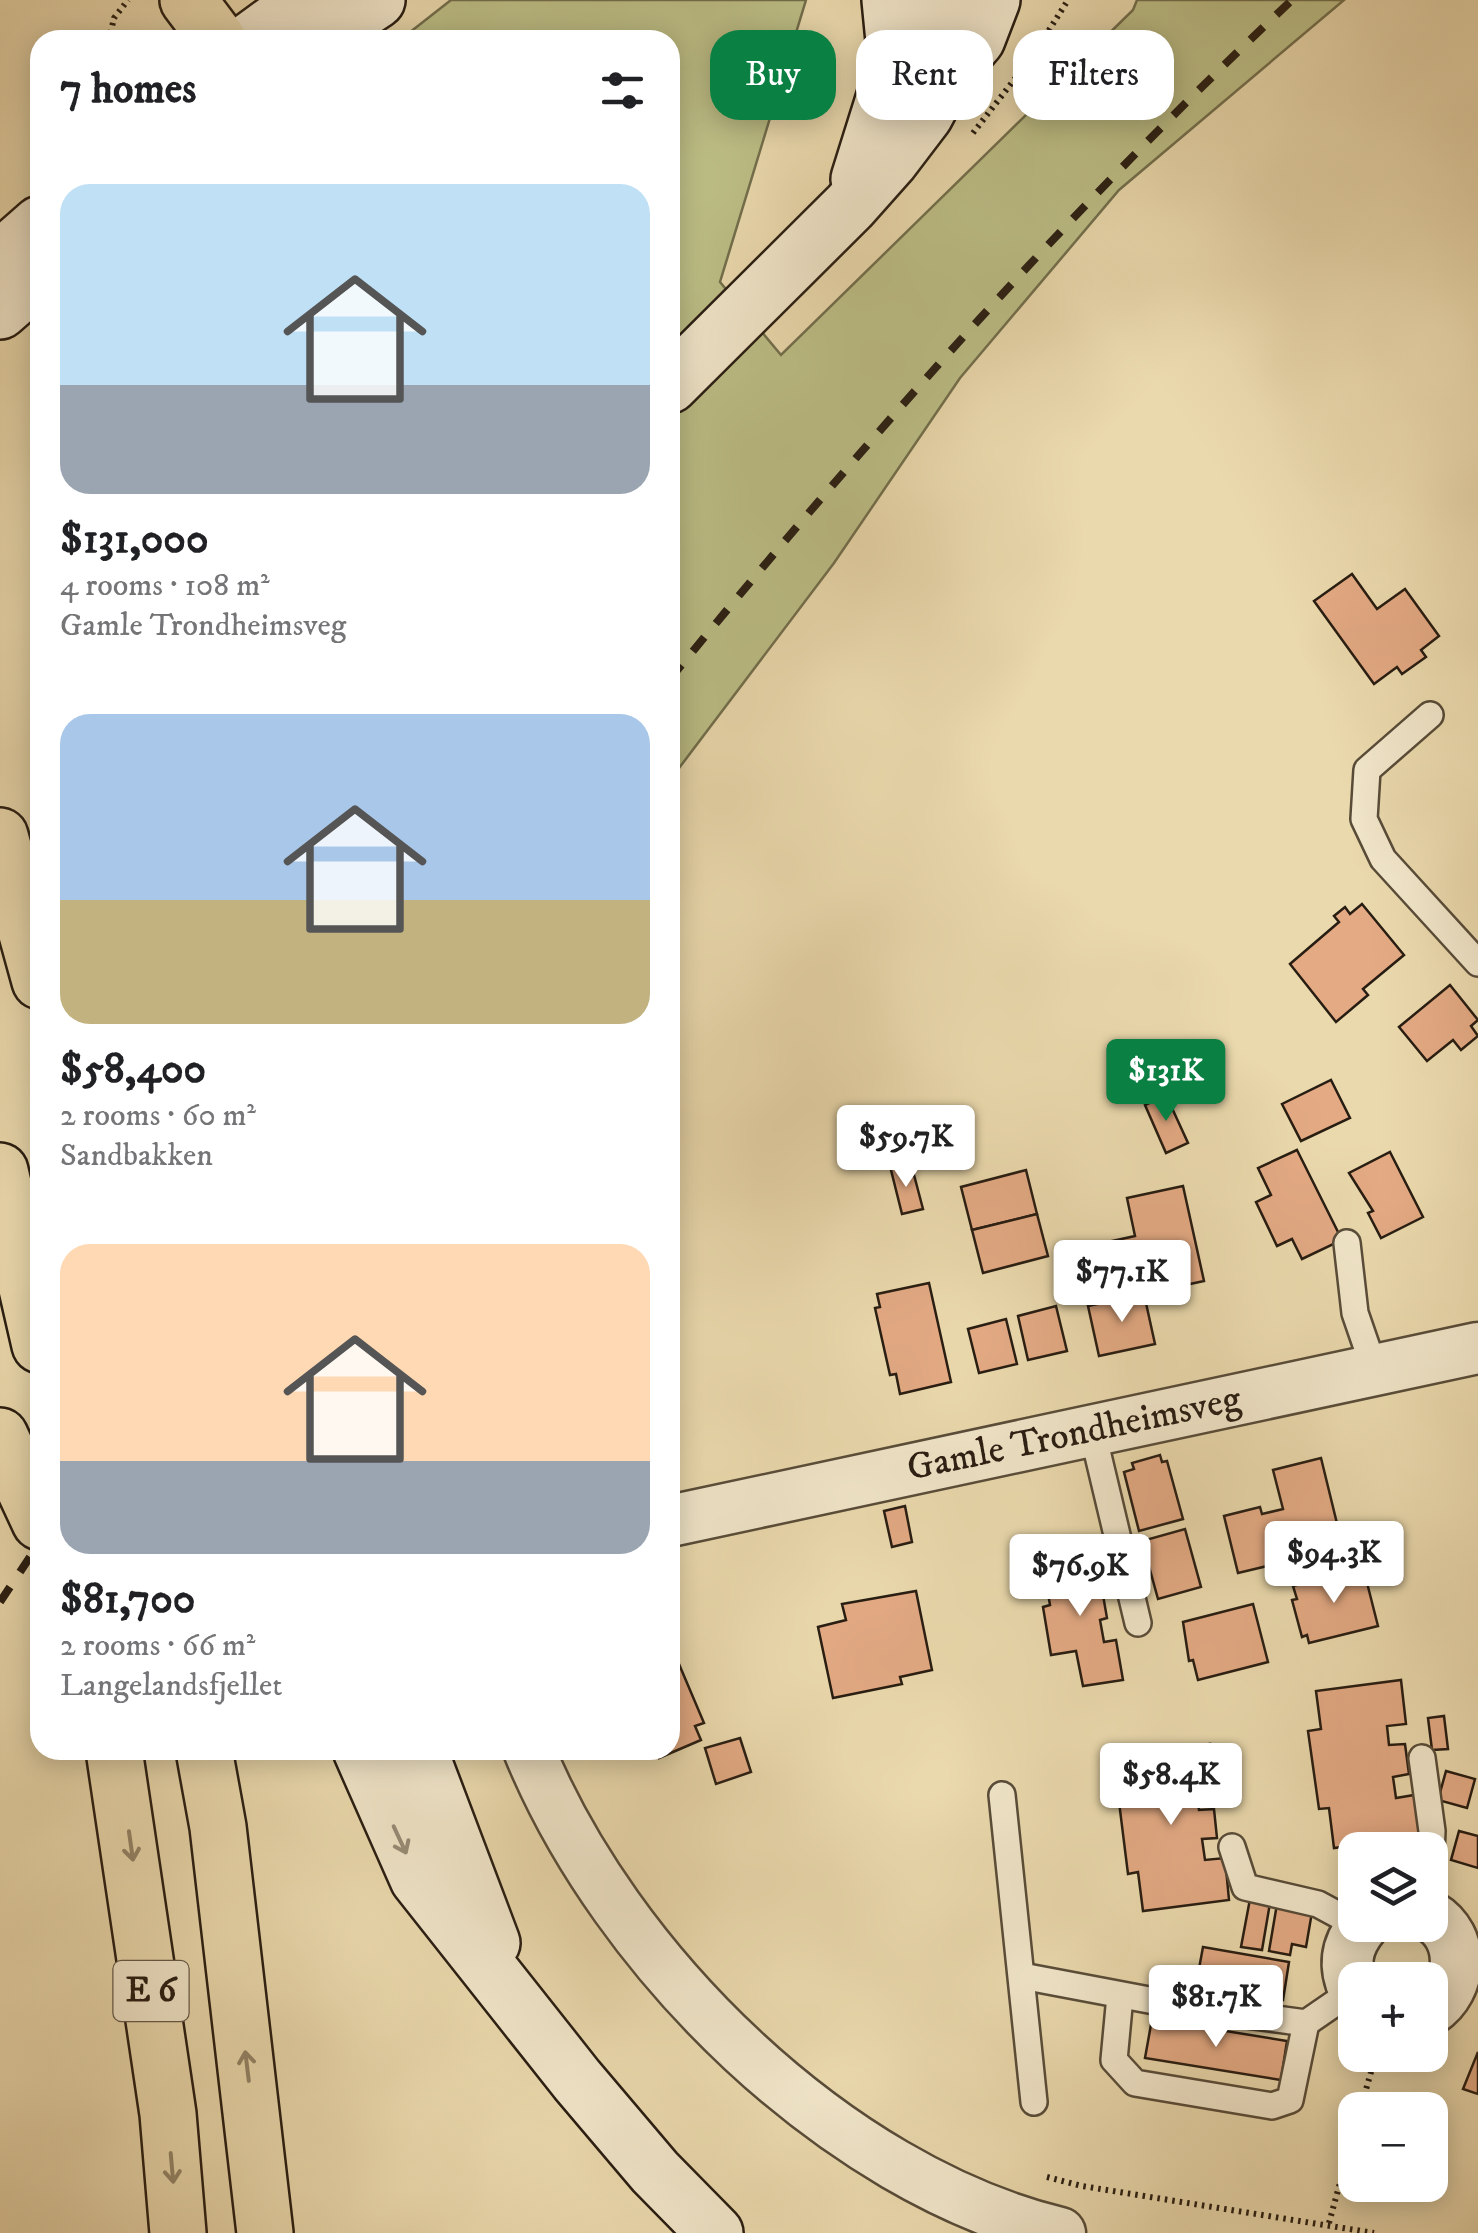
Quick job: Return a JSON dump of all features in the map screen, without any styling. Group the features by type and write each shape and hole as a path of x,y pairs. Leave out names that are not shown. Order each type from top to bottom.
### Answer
{"highway":[{"path":"188,0 210,30"},
{"path":"0,836 30,945"},
{"path":"0,1171 30,1302"},
{"path":"0,1436 30,1500"},
{"name":"E 6","path":"115,1760 168,2114 178,2233"},
{"name":"E 6","path":"206,1760 220,1847 265,2233"}],"street":[{"path":"266,30 306,0"},
{"path":"332,30 377,0"},
{"path":"850,206 896,61 890,0"},
{"path":"938,30 940,0"},
{"path":"980,30 992,0"},
{"path":"680,375 850,206 920,120"},
{"path":"0,311 30,254"},
{"name":"Gamle Trondheimsveg","path":"680,1518 1478,1348"},
{"path":"366,1760 418,1879 577,2080 655,2172 715,2233"},
{"path":"422,1760 514,1997"},
{"path":"535,1760 582,1852 642,1938 691,1996 770,2075 825,2121 879,2156 939,2188 1032,2226 1060,2233"},
{"path":"1448,1992 1455,1942"}],"lane":[{"path":"1430,715 1367,770 1364,819 1383,859 1478,963"},
{"path":"1347,1243 1354,1312 1375,1371"},
{"path":"1092,1430 1138,1623"},
{"path":"1422,1758 1432,1832"},
{"path":"1002,1795 1034,2102"},
{"path":"1232,1847 1245,1887 1318,1904 1338,1914"},
{"path":"1022,1976 1120,1996 1306,2023 1338,2002"},
{"path":"1120,1996 1114,2060 1135,2083 1272,2106 1290,2100 1306,2023"}],"path":[{"path":"111,30 114,18 128,0"},
{"path":"1044,2176 1082,2186 1374,2233"},
{"path":"1329,2224 1338,2191"}],"green space":[{"path":"451,0 806,0 797,30 710,30 710,120 769,120 720,282 781,355 1021,120 1174,120 1174,30 1113,30 1133,10 1137,0 1344,0 1119,190 960,378 834,563 680,767 680,30 413,30"}],"building":[{"path":"1352,574 1377,609 1405,589 1439,636 1421,650 1426,657 1402,674 1397,667 1374,684 1314,601"},
{"path":"1362,904 1404,955 1363,989 1368,995 1336,1022 1290,964 1339,922 1334,916 1345,907 1350,914"},
{"path":"1450,985 1478,1020 1471,1026 1478,1036 1461,1050 1453,1040 1427,1061 1399,1027"},
{"path":"1331,1080 1350,1118 1301,1141 1282,1104"},
{"path":"1166,1095 1188,1143 1166,1153 1145,1105"},
{"path":"1297,1150 1342,1240 1302,1259 1292,1239 1277,1246 1256,1202 1271,1195 1258,1168"},
{"path":"1390,1152 1423,1217 1381,1238 1368,1213 1373,1211 1349,1173"},
{"path":"902,1164 906,1177 914,1175 923,1209 902,1214 890,1166"},
{"path":"1026,1170 1037,1214 972,1230 961,1187"},
{"path":"1183,1186 1204,1281 1148,1293 1146,1286 1105,1295 1094,1245 1135,1236 1127,1198"},
{"path":"1037,1214 1048,1256 983,1273 972,1230"},
{"path":"929,1283 951,1382 900,1394 896,1374 890,1375 875,1308 880,1307 877,1294"},
{"path":"1144,1294 1155,1344 1099,1356 1088,1306"},
{"path":"1056,1306 1067,1351 1028,1360 1018,1316"},
{"path":"1006,1319 1017,1364 979,1373 968,1329"},
{"path":"1160,1455 1162,1462 1167,1461 1183,1519 1139,1531 1124,1472 1134,1469 1132,1463"},
{"path":"1321,1458 1343,1548 1238,1573 1224,1516 1260,1507 1262,1514 1283,1509 1273,1470"},
{"path":"905,1506 912,1542 892,1547 884,1511"},
{"path":"1185,1529 1201,1587 1158,1599 1142,1541"},
{"path":"1096,1555 1107,1618 1100,1620 1104,1642 1116,1640 1123,1680 1083,1686 1076,1651 1051,1655 1043,1607 1050,1605 1043,1564"},
{"path":"1363,1567 1378,1626 1309,1643 1307,1635 1302,1637 1292,1600 1297,1599 1293,1586"},
{"path":"916,1591 932,1670 900,1677 902,1684 833,1698 818,1627 846,1620 842,1604"},
{"path":"1253,1604 1268,1662 1198,1680 1193,1660 1189,1661 1183,1622"},
{"path":"680,1666 704,1723 695,1726 701,1740 680,1749"},
{"path":"1401,1680 1406,1724 1387,1726 1389,1745 1405,1744 1409,1774 1393,1777 1396,1798 1414,1795 1419,1832 1338,1832 1338,1847 1334,1848 1329,1808 1319,1809 1308,1731 1321,1729 1316,1691"},
{"path":"1444,1716 1448,1749 1432,1750 1428,1718"},
{"path":"740,1738 751,1772 716,1784 705,1748"},
{"path":"1210,1744 1215,1786 1196,1788 1199,1810 1214,1809 1217,1838 1202,1839 1205,1860 1225,1858 1229,1900 1143,1911 1138,1872 1128,1874 1118,1794 1129,1793 1125,1755"},
{"path":"1446,1771 1475,1779 1467,1808 1438,1800"},
{"path":"1459,1831 1478,1836 1478,1868 1451,1860"},
{"path":"1250,1899 1270,1903 1262,1950 1241,1947"},
{"path":"1277,1904 1312,1912 1306,1947 1292,1944 1290,1955 1269,1951"},
{"path":"1203,1947 1289,1962 1283,2000 1196,1985"},
{"path":"1152,2019 1287,2041 1281,2080 1145,2058"},
{"path":"1478,2052 1478,2094 1463,2089"}],"railway":[{"path":"680,667 970,329 1128,162 1292,0"},
{"path":"0,1602 30,1557"}]}
